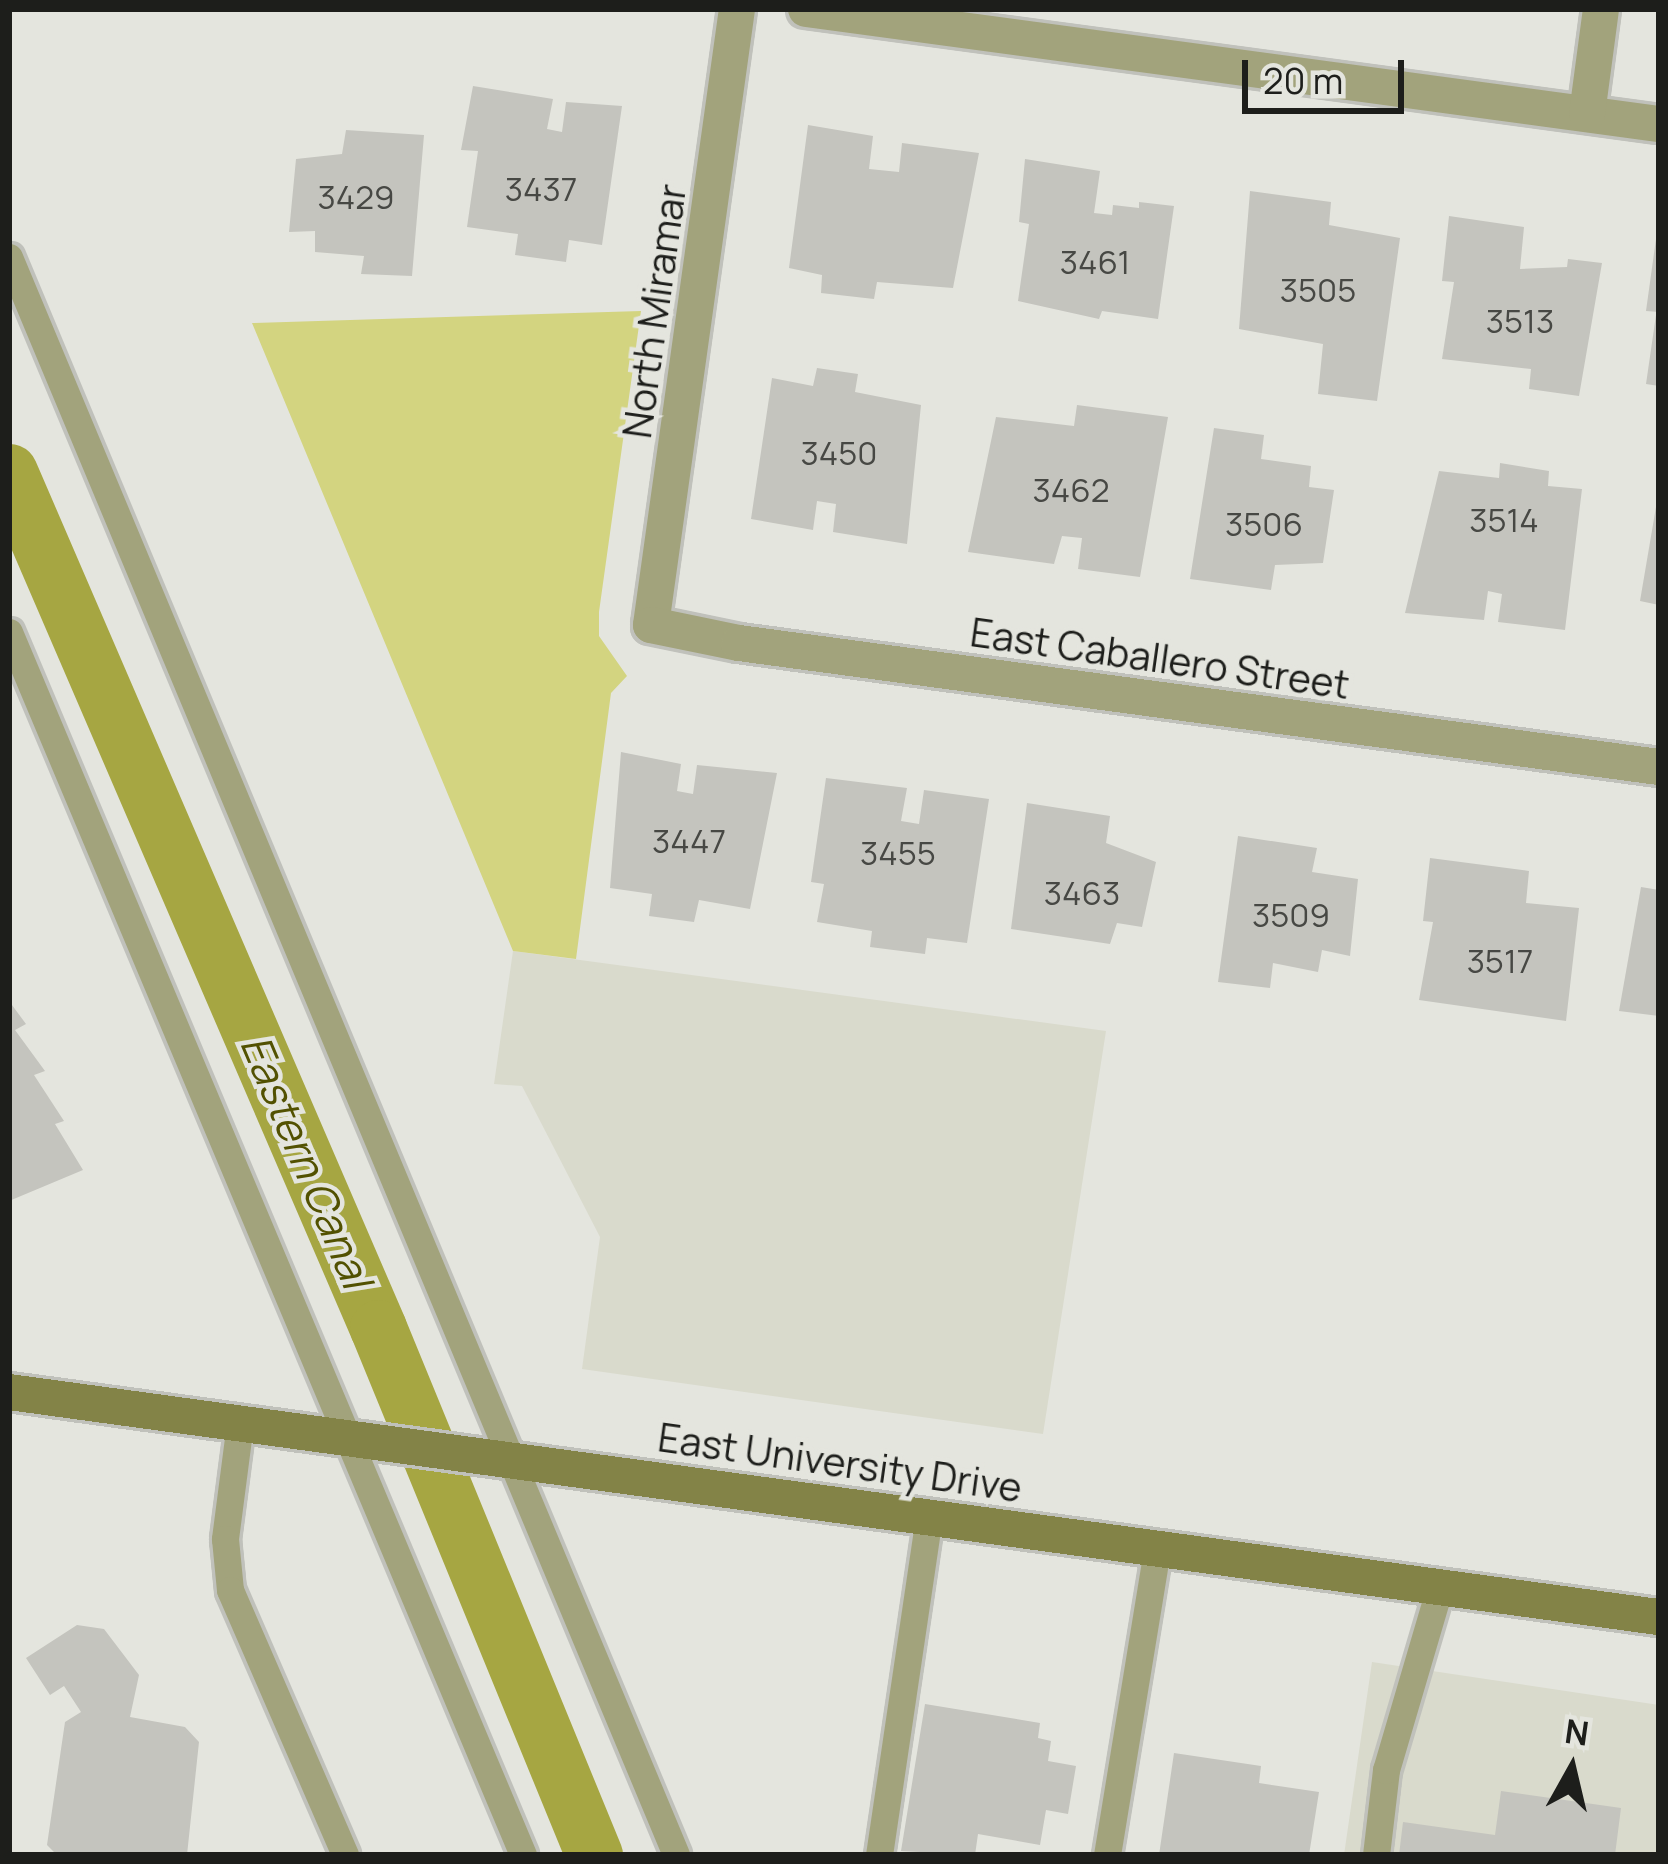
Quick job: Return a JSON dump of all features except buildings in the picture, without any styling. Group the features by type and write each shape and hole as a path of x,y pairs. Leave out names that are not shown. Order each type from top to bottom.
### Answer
{"main road":[{"name":"East University Drive","path":"9,1391 1659,1616"}],"street":[{"name":"North Miramar","path":"651,625 737,9"},
{"path":"806,9 1659,124"},
{"path":"1587,115 1601,9"},
{"name":"East Caballero Street","path":"651,625 739,643 1659,767"}],"lane":[{"path":"9,257 498,1458 676,1855"},
{"path":"9,632 356,1439 523,1855"},
{"path":"240,1424 225,1539 230,1590 345,1855"},
{"path":"880,1855 929,1516"},
{"path":"1107,1855 1157,1548"},
{"path":"1376,1855 1386,1770 1440,1586"}],"shaded area":[{"path":"641,311 599,612 599,636 627,676 611,693 576,959 513,951 252,323"},
{"path":"513,951 1106,1031 1043,1434 582,1369 600,1237 522,1086 494,1084"},
{"path":"1372,1662 1659,1705 1659,1855 1344,1855"}],"waterway":[{"name":"Eastern Canal","path":"9,472 378,1328 594,1855"}]}
